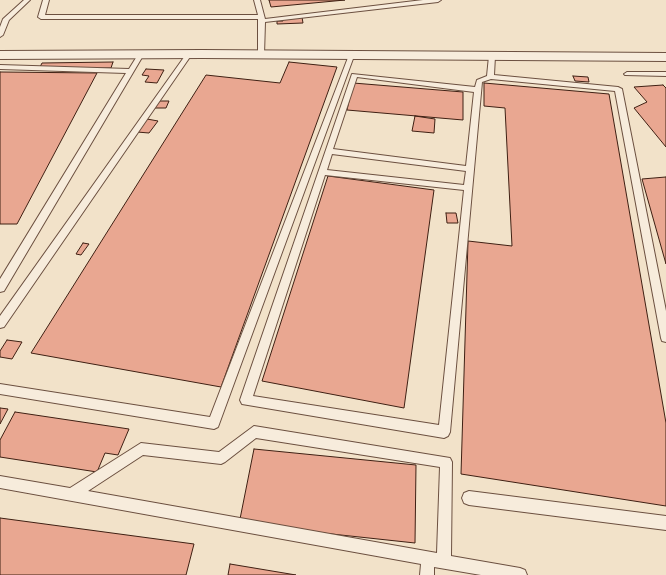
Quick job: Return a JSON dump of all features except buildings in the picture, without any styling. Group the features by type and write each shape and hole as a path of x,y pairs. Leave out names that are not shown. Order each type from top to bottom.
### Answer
{"street":[{"path":"0,55 189,54 666,57"}],"lane":[{"path":"0,35 6,19 27,0"},
{"path":"46,0 41,17 262,19 438,0"},
{"path":"257,0 262,19 261,55"},
{"path":"0,288 141,54"},
{"path":"0,324 189,54"},
{"path":"0,389 214,423 351,56"},
{"path":"490,77 492,56"},
{"path":"0,67 131,71"},
{"path":"627,74 666,74"},
{"path":"478,90 354,75 246,400 444,432 479,81 490,77 618,89 666,338"},
{"path":"328,151 470,169"},
{"path":"321,172 468,188"},
{"path":"72,495 141,449 221,458 254,432 446,462 444,561"},
{"path":"0,482 520,575"},
{"path":"469,498 666,523"},
{"path":"427,575 428,558"}]}
